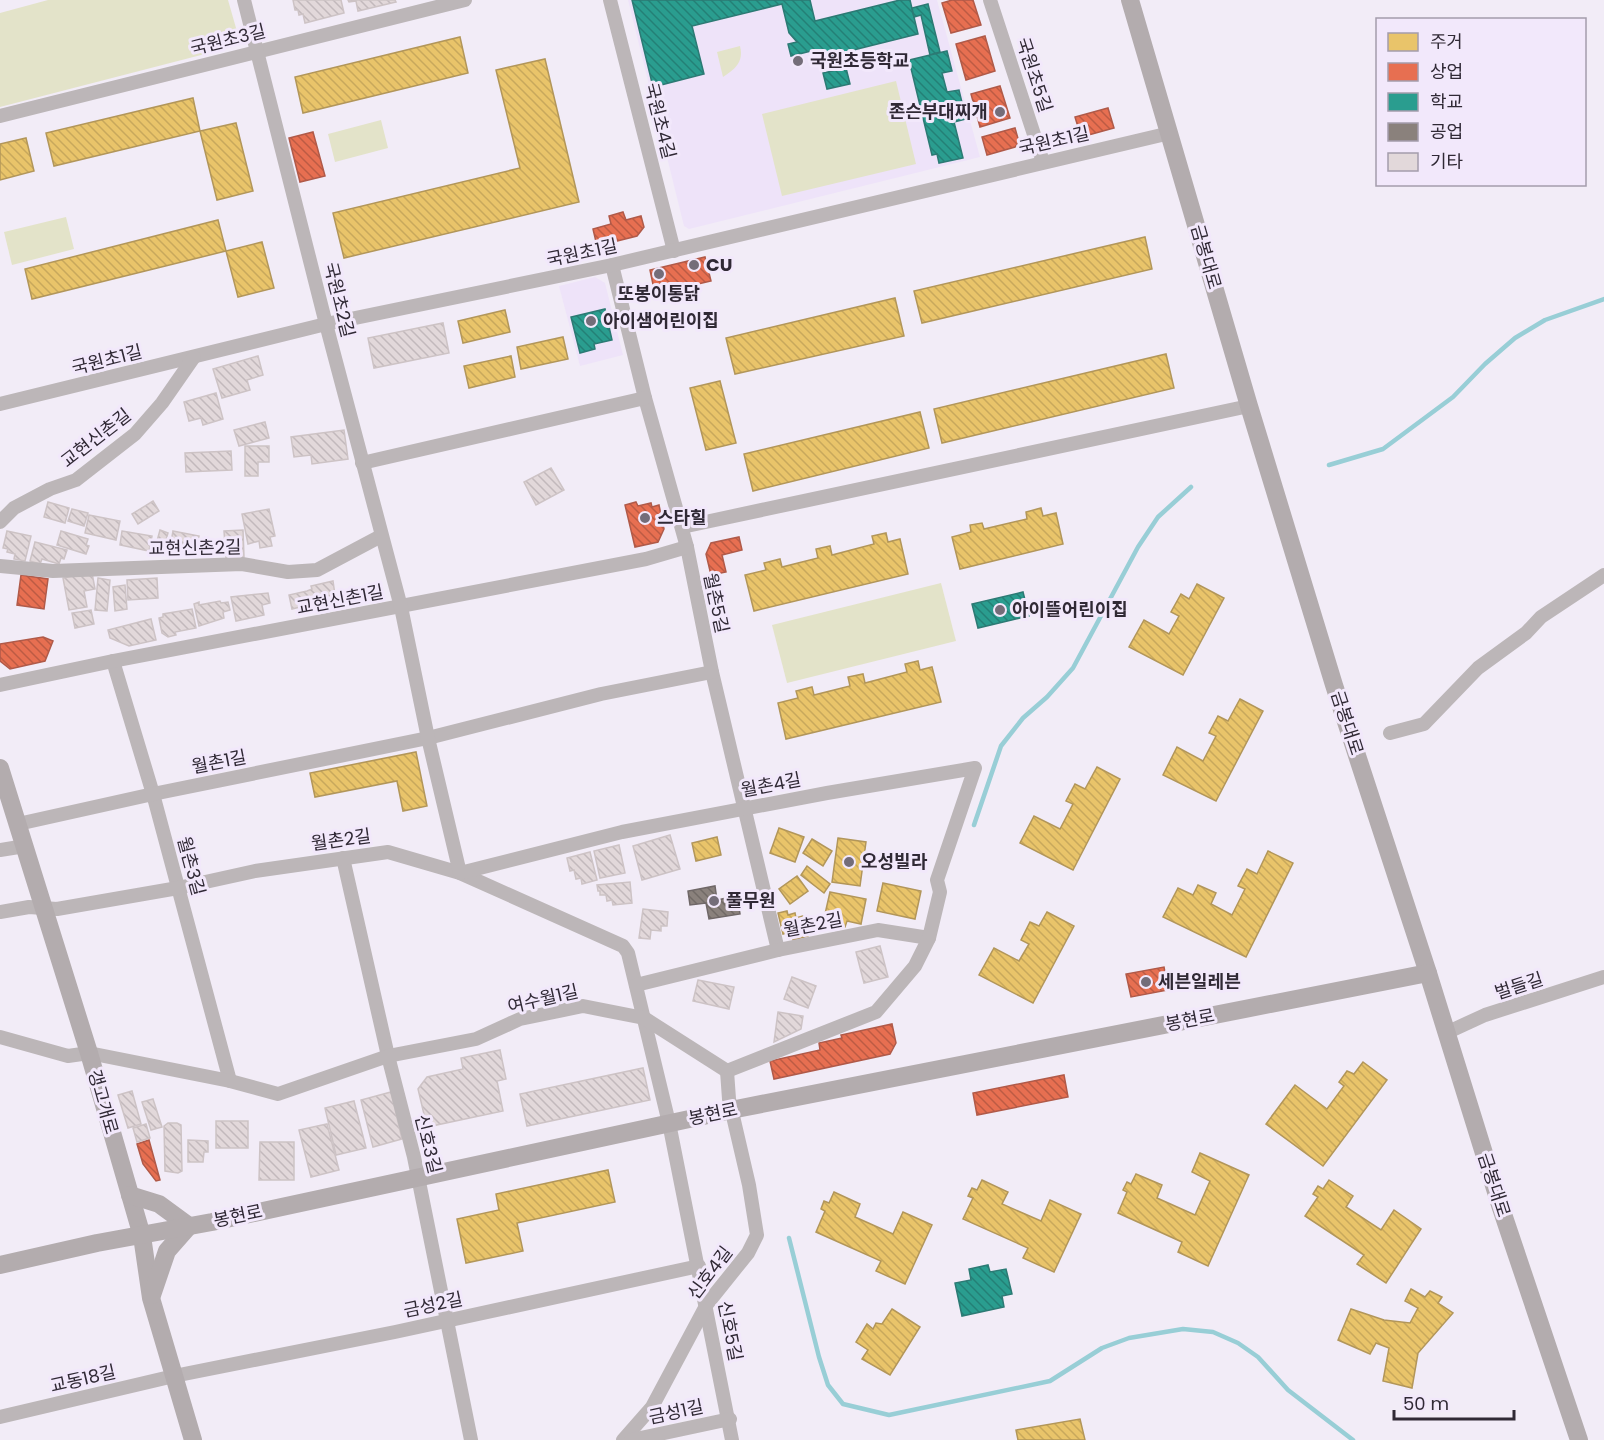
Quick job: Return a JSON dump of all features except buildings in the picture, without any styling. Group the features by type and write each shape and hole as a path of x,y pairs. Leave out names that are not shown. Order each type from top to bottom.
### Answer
{"street":[{"name":"국원초2길","path":"244,0 401,607"},
{"name":"국원초3길","path":"0,116 465,0"},
{"name":"국원초4길","path":"610,0 674,251"},
{"name":"국원초5길","path":"990,0 1043,162"},
{"name":"금봉대로","path":"1130,0 1249,406 1334,685 1428,972 1505,1219 1579,1440"},
{"name":"국원초1길","path":"0,404 326,324 674,251 1170,133"},
{"name":"월촌5길","path":"612,265 645,398 687,548 712,672 778,950"},
{"name":"교현신촌길","path":"0,522 14,508 50,489 76,480 135,434 162,403 194,357"},
{"path":"362,463 645,398"},
{"path":"681,527 1249,406"},
{"name":"교현신촌2길","path":"0,566 53,571 242,564 288,572 318,570 381,536"},
{"name":"교현신촌1길","path":"0,686 113,661 646,559 687,548"},
{"path":"1390,733 1424,724 1478,668 1526,633 1541,617 1604,575"},
{"path":"401,607 428,738 460,873"},
{"name":"월촌3길","path":"113,661 153,794 230,1081"},
{"name":"월촌1길","path":"18,824 428,738 601,694 712,672"},
{"name":"갱고개로","path":"0,768 89,1053 142,1236 151,1298 192,1440"},
{"name":"월촌4길","path":"460,873 622,832 975,768 937,880 940,892 929,938"},
{"path":"0,850 25,846"},
{"name":"월촌2길","path":"0,912 28,907 57,909 178,888 255,871 388,852 460,873 623,946 628,953 669,1123"},
{"name":"신호3길","path":"343,858 418,1178 471,1440"},
{"name":"월촌2길","path":"636,985 778,950 878,930 929,938"},
{"path":"727,1071 876,1012 915,966 929,938"},
{"name":"봉현로","path":"0,1265 731,1110 1428,972"},
{"name":"벌들길","path":"1446,1033 1485,1015 1604,977"},
{"name":"여수월1길","path":"0,1036 68,1056 89,1053 230,1081 278,1094 388,1056 476,1039 520,1019 582,1006 644,1018 727,1071"},
{"name":"신호4길","path":"623,1440 652,1407 707,1304 748,1253 757,1235 749,1185 731,1110 727,1071"},
{"name":"신호5길","path":"669,1123 707,1304 732,1440"},
{"path":"130,1195 159,1204 189,1226 167,1251 151,1298"},
{"name":"금성2길","path":"174,1376 699,1266"},
{"name":"교동18길","path":"0,1417 174,1376"},
{"name":"금성1길","path":"631,1440 729,1419"}],"shaded area":[{"name":"국원초등학교","path":"628,0 937,0 980,157 689,229 684,226"},
{"name":"아이샘어린이집","path":"595,277 605,283 623,355 580,366 559,286"}],"green space":[{"path":"48,0 228,0 238,35 232,47 0,107 0,13"},
{"path":"740,46 740,61 723,77 717,52"},
{"path":"896,81 916,164 782,196 762,114"},
{"path":"381,120 388,148 335,162 328,134"},
{"path":"66,217 74,249 12,265 4,232"},
{"path":"941,583 956,641 787,683 772,625"}],"waterway":[{"path":"1329,465 1383,449 1453,397 1485,364 1515,338 1545,320 1604,299"},
{"path":"974,825 1001,746 1023,718 1047,697 1073,668 1138,547 1158,517 1191,487"},
{"path":"789,1238 828,1385 843,1404 889,1415 1050,1381 1102,1348 1129,1338 1183,1329 1213,1332 1238,1343 1258,1357 1288,1390 1353,1440"}],"place":[{"name":"국원초등학교","path":"798,61"},
{"name":"존슨부대찌개","path":"1000,112"},
{"name":"CU","path":"694,265"},
{"name":"또봉이통닭","path":"659,274"},
{"name":"아이샘어린이집","path":"591,321"},
{"name":"스타힐","path":"645,518"},
{"name":"아이뜰어린이집","path":"1000,610"},
{"name":"오성빌라","path":"849,862"},
{"name":"풀무원","path":"714,901"},
{"name":"세븐일레븐","path":"1146,982"}]}
